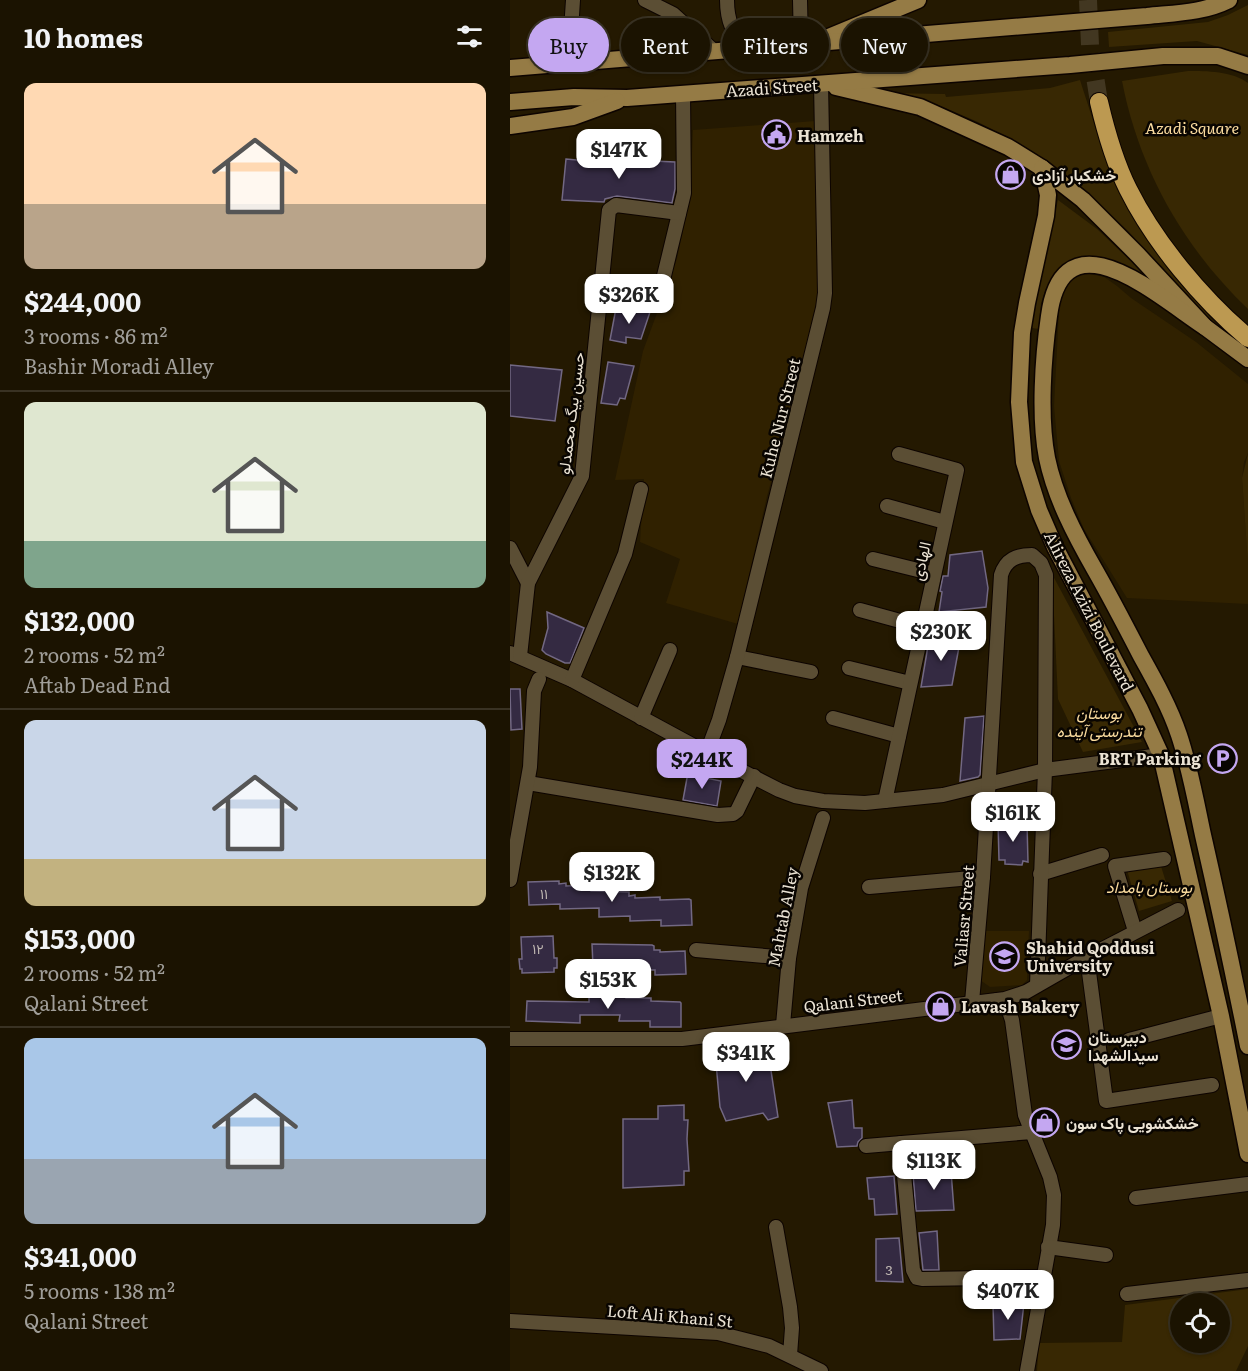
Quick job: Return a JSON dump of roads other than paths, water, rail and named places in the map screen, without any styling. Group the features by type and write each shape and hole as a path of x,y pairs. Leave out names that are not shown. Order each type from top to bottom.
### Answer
{"highway":[{"path":"1099,102 1116,161 1128,189 1143,214 1196,286 1248,338"}],"main road":[{"path":"829,35 918,0"},
{"path":"829,42 1159,15 1210,8 1229,0"},
{"path":"609,60 722,51"},
{"name":"Azadi Street","path":"510,102 574,97 627,98 1163,56 1218,56 1248,66"},
{"path":"511,67 528,66"},
{"path":"821,83 920,107 1008,147 1042,168 1083,200 1205,327 1248,359"},
{"path":"510,126 573,117 627,98"},
{"name":"Alireza Azizi Boulevard","path":"1042,168 1048,195 1046,216 1022,333 1019,402 1024,462 1047,530 1140,708 1161,755 1221,1016 1248,1154"},
{"name":"Alireza Azizi Boulevard","path":"1205,327 1123,273 1106,266 1079,265 1070,270 1054,291 1046,337 1043,393 1047,457 1060,499 1076,536 1163,698 1184,750 1248,1046"},
{"path":"1022,333 1046,337"},
{"path":"1086,605 1108,594"},
{"path":"1161,755 1184,750"}],"street":[{"path":"572,18 573,0"},
{"path":"645,0 673,14 715,52"},
{"path":"727,0 728,18"},
{"path":"800,0 803,18"},
{"name":"Kuhe Nur Street","path":"705,752 719,720 737,657 823,308 825,293 821,83"},
{"path":"663,280 684,193 683,93"},
{"name":"حسین بیگ محمدلو","path":"515,655 528,583 582,476 609,210 616,205 679,213"},
{"name":"الهادی","path":"885,801 957,470 899,454"},
{"path":"572,680 625,554 641,489"},
{"path":"887,507 945,522"},
{"path":"510,548 528,583"},
{"name":"Valiasr Street","path":"972,1002 983,877 1001,575 1003,567 1014,557 1032,555 1041,563 1046,575 1045,770"},
{"path":"873,559 934,574"},
{"path":"860,610 922,627"},
{"path":"641,718 670,650"},
{"path":"515,655 572,680 779,790 795,796 823,801 865,803 942,795 1045,770 1161,755"},
{"path":"737,657 811,672"},
{"path":"849,668 910,683"},
{"path":"510,879 528,783 534,691 539,679"},
{"path":"833,718 899,736"},
{"path":"1037,985 1045,770"},
{"path":"528,783 718,815 733,814 737,811 754,776"},
{"name":"Mahtab Alley","path":"783,1025 789,958 801,888 823,818"},
{"path":"1040,874 1102,855"},
{"path":"1135,931 1114,866 1164,859"},
{"path":"869,888 983,877"},
{"name":"Qalani Street","path":"510,1039 682,1039 997,1000 1019,995 1178,910"},
{"path":"696,950 789,958"},
{"path":"1087,957 1106,1101 1212,1085"},
{"path":"997,1000 1009,1011 1012,1020 1024,1115 1050,1177 1054,1195 1053,1225 1027,1371"},
{"path":"1129,1040 1221,1016"},
{"path":"866,1146 1032,1132"},
{"path":"901,1143 914,1270 917,1278 1043,1277"},
{"path":"1136,1198 1248,1185"},
{"path":"776,1227 790,1307 792,1328 790,1355"},
{"path":"1048,1247 1107,1255"},
{"path":"1127,1294 1248,1280"},
{"name":"Loft Ali Khani St","path":"510,1321 718,1333 769,1346 820,1371"}],"tunnel":[{"path":"1088,0 1090,45 1099,102"}],"place":[{"name":"Hamzeh","path":"776,135"},
{"name":"خشکبار آزادی","path":"1011,174"},
{"name":"BRT Parking","path":"1222,758"},
{"name":"Shahid Qoddusi University","path":"1005,956"},
{"name":"Lavash Bakery","path":"940,1006"},
{"name":"دبيرستان سیدالشهدا","path":"1067,1045"},
{"name":"خشکشویی پاک سون","path":"1045,1122"}],"park label":[{"name":"Azadi Square","path":"1192,127"},
{"name":"بوستان تندرستی آینده","path":"1099,721"},
{"name":"بوستان بامداد","path":"1149,886"}]}
